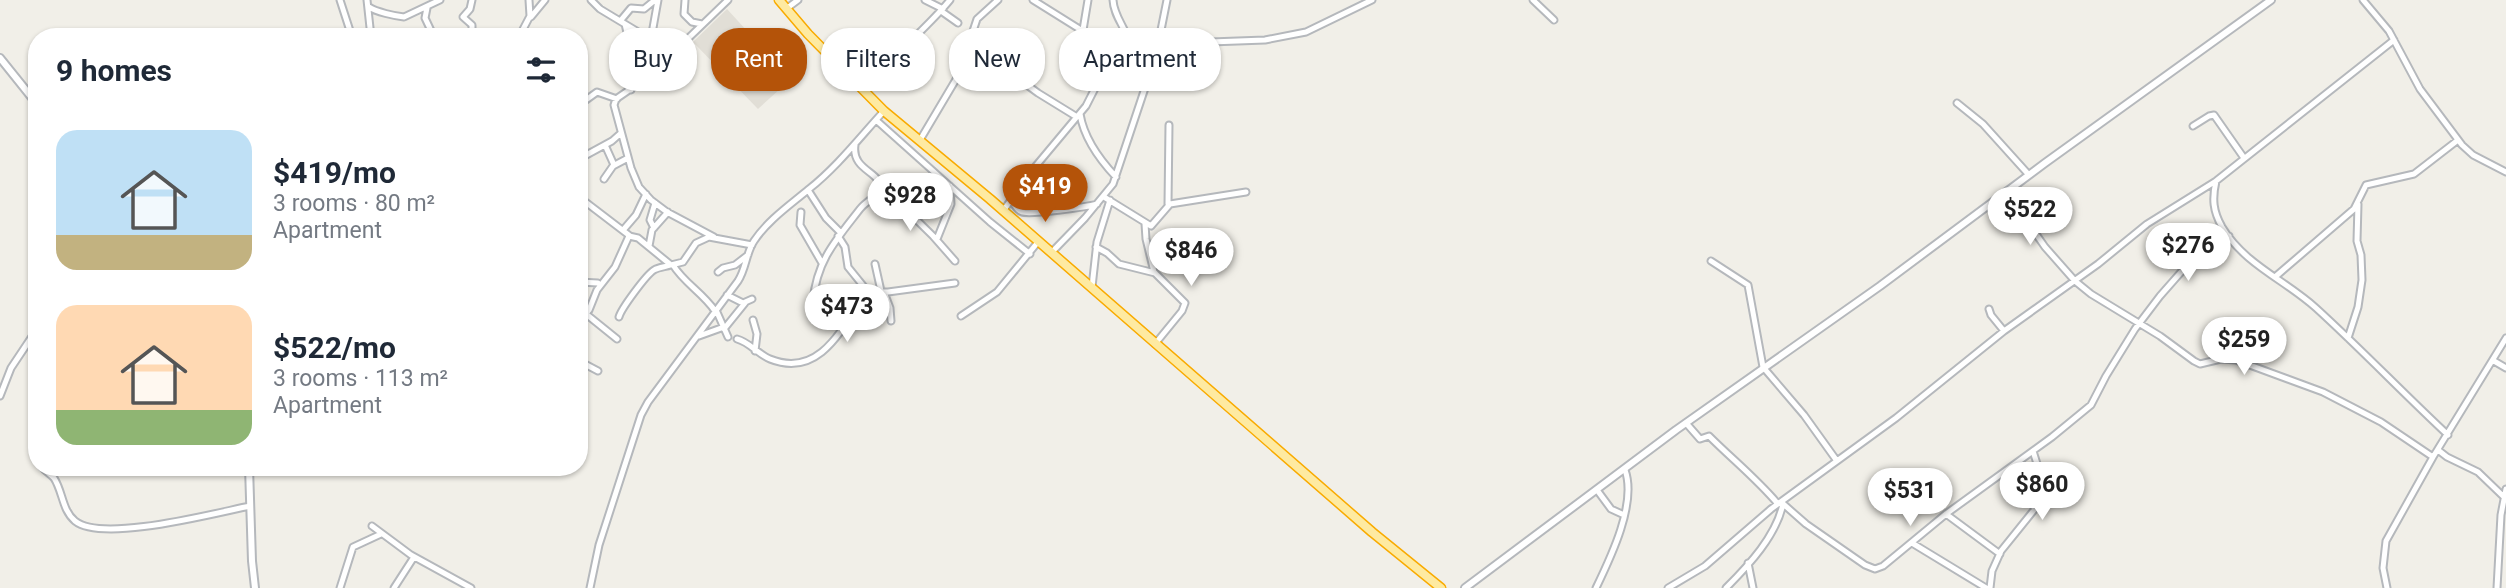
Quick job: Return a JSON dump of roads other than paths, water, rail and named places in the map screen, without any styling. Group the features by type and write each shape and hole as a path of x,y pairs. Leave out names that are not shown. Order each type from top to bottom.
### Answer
{"highway":[{"path":"779,0 884,111 1052,252 1371,532 1441,588"}],"street":[{"path":"341,0 349,28"},
{"path":"367,0 370,28"},
{"path":"369,7 378,13 389,12 404,17 440,0"},
{"path":"472,0 470,9 463,17 472,28"},
{"path":"529,0 529,19"},
{"path":"524,28 545,0"},
{"path":"591,0 600,9 633,28"},
{"path":"625,28 623,22 631,8 644,9 656,0"},
{"path":"652,28 656,0"},
{"path":"685,0 684,15 692,22 702,24"},
{"path":"697,29 728,0"},
{"path":"925,0 958,23"},
{"path":"864,92 884,67 950,0"},
{"path":"974,28 977,19 998,0"},
{"path":"1033,0 1080,28"},
{"path":"1083,28 1088,0"},
{"path":"1114,0 1114,10 1124,28"},
{"path":"1162,28 1167,0"},
{"path":"1221,42 1265,40 1306,32 1372,0"},
{"path":"1533,0 1554,20"},
{"path":"1465,588 1686,423 1880,286 2271,0"},
{"path":"2363,0 2389,31 2420,89 2458,140 2473,155 2506,172"},
{"path":"786,9 796,1"},
{"path":"427,8 425,18 430,28"},
{"path":"1668,588 1705,566 1781,503 1896,418 2004,331 2075,281 2147,224 2216,181 2393,40"},
{"path":"0,58 28,93"},
{"path":"0,72 9,71"},
{"path":"629,91 617,99 614,108 639,187 655,204 714,237 752,245"},
{"path":"920,140 949,91"},
{"path":"1035,91 1079,115 1090,142 1116,177"},
{"path":"1003,211 1079,115 1094,91"},
{"path":"1092,287 1096,247 1107,199 1144,91"},
{"path":"588,98 597,92 617,99"},
{"path":"1957,103 1976,118 2029,175"},
{"path":"590,588 599,545 641,415 648,402 743,275 752,245 777,215 855,145 884,111"},
{"path":"2193,126 2214,115 2244,158"},
{"path":"876,120 990,222 1030,254"},
{"path":"1107,199 1145,225 1154,225 1168,204 1169,125"},
{"path":"588,154 606,145 621,132"},
{"path":"2348,338 2358,307 2361,255 2357,241 2358,204 2366,185 2414,174 2458,140"},
{"path":"606,145 614,165"},
{"path":"855,145 856,160 875,176 879,186 937,239 956,261"},
{"path":"604,178 614,165 628,158"},
{"path":"2216,181 2212,197 2215,211 2243,254 2314,307 2448,435"},
{"path":"937,239 951,204 950,184"},
{"path":"813,301 822,263 839,235 861,207 875,195 879,186"},
{"path":"808,190 839,235 845,247 848,267 869,293"},
{"path":"1168,204 1246,192"},
{"path":"624,229 636,215 646,194"},
{"path":"1999,198 2017,207 2045,247 2075,281 2104,303 2200,363 2221,359 2236,360 2323,392 2381,422 2433,457"},
{"path":"1011,199 1017,208 1025,213 1059,208 1080,209 1107,199"},
{"path":"588,203 672,265 715,311 728,337"},
{"path":"654,228 650,219 655,204"},
{"path":"1052,252 1097,204"},
{"path":"2275,277 2358,204"},
{"path":"649,246 650,234 668,212"},
{"path":"801,212 800,225 822,263"},
{"path":"1145,225 1148,250 1155,273 1183,299 1185,306 1155,344"},
{"path":"588,310 601,282 615,267 630,236"},
{"path":"1686,423 1700,439 1709,436 1806,524 1870,568 1883,566 2091,405 2139,323 2175,278 2229,236"},
{"path":"619,317 622,308 648,275 654,270 683,262 696,243 714,237"},
{"path":"961,316 997,292 1038,242"},
{"path":"1096,247 1119,264 1155,273"},
{"path":"718,272 735,265 750,254"},
{"path":"1711,261 1748,285 1763,367 1804,415 1837,461"},
{"path":"875,264 890,308 891,321"},
{"path":"588,282 601,282"},
{"path":"737,339 769,359 785,362 816,357 830,346 861,300 869,293 955,283"},
{"path":"727,295 745,303"},
{"path":"699,336 724,328 745,303 752,299"},
{"path":"1989,309 1991,316 2004,331"},
{"path":"588,316 617,339"},
{"path":"753,320 757,334 755,351"},
{"path":"2387,588 2383,568 2386,541 2433,457 2506,338"},
{"path":"0,396 11,368 28,342"},
{"path":"2494,361 2506,368"},
{"path":"588,366 598,371"},
{"path":"2438,450 2482,475 2504,497"},
{"path":"1912,543 1988,588 2000,554 2034,510 2039,470 2033,451"},
{"path":"1597,588 1629,494 1629,481 1625,470"},
{"path":"52,476 72,519 88,528 104,530 139,527 250,506"},
{"path":"249,476 255,588"},
{"path":"2497,588 2498,546 2506,489"},
{"path":"1597,491 1611,509 1624,515"},
{"path":"1726,588 1765,543 1777,521 1781,503"},
{"path":"1947,514 2000,554"},
{"path":"372,526 414,557 471,588"},
{"path":"340,588 353,547 381,534"},
{"path":"394,588 414,557"},
{"path":"1748,563 1753,588"}]}
